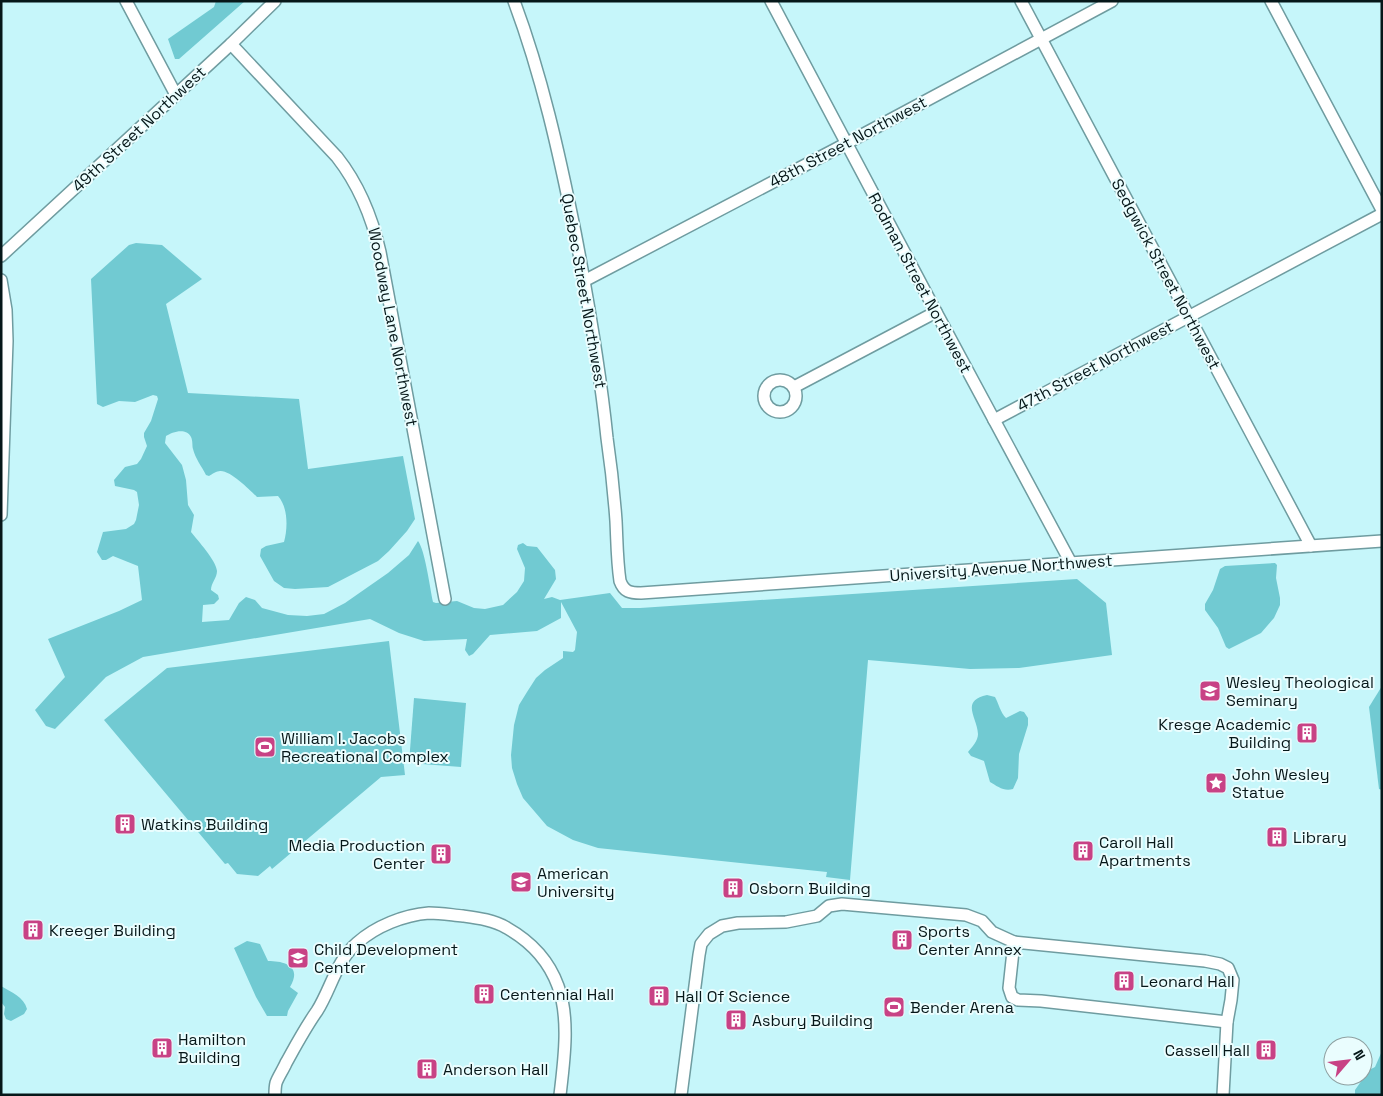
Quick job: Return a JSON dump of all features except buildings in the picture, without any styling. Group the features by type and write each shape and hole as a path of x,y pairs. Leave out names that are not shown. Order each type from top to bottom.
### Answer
{"street":[{"path":"126,1 176,95"},
{"name":"49th Street Northwest","path":"1,256 231,44 275,1"},
{"name":"Quebec Street Northwest","path":"514,1 531,49 550,119 563,172 584,280 605,420 614,500 619,573 622,587"},
{"name":"Rodman Street Northwest","path":"771,1 1071,563"},
{"name":"Sedgwick Street Northwest","path":"1022,1 1310,546"},
{"name":"48th Street Northwest","path":"584,280 1112,1"},
{"path":"1271,1 1382,212"},
{"name":"Woodway Lane Northwest","path":"231,44 338,157 354,180 370,218 381,258 445,599"},
{"name":"47th Street Northwest","path":"994,420 1382,212"},
{"path":"1,280 6,310 8,341 1,515"},
{"path":"794,387 936,312"},
{"name":"University Avenue Northwest","path":"622,587 632,594 641,594 1382,541"},
{"path":"681,1095 698,955 701,944 710,934 722,926 738,923 786,922 817,916 829,906 842,904 966,915 982,920 992,932 1014,942 1205,961 1228,968 1233,980 1223,1095"},
{"path":"275,1095 276,1084 304,1030 321,1004 343,959 350,950 379,928 407,917 431,913 473,917 502,926 531,946 547,964 558,987 564,1008 565,1026 560,1095"},
{"path":"1014,942 1009,988 1012,997 1018,1000 1228,1022"}],"shaded area":[{"path":"216,1 245,1 179,59 175,59 168,39 214,7"},
{"path":"136,243 162,245 202,279 166,304 188,393 299,399 308,469 403,456 415,519 407,531 378,561 328,587 284,588 274,581 260,556 261,549 266,546 284,542 286,518 284,506 278,496 257,497 240,481 224,472 220,471 209,476 206,475 195,456 192,439 189,434 179,431 169,434 166,436 165,443 182,465 186,480 188,505 194,515 191,532 210,556 217,571 211,590 218,595 219,599 214,604 203,605 202,622 229,620 239,603 246,597 255,600 262,608 288,615 307,616 324,614 345,603 388,573 409,555 418,541 425,561 433,602 457,601 474,608 485,609 503,605 517,592 524,581 525,568 517,549 518,545 523,543 527,546 537,547 555,570 556,579 544,599 552,597 560,600 610,593 622,608 1077,579 1106,603 1112,655 1019,668 970,669 868,660 850,880 826,877 827,872 598,848 573,840 547,826 523,798 512,768 511,755 514,725 519,705 536,678 563,658 563,651 573,652 575,650 577,632 561,602 561,618 537,631 490,635 469,656 465,650 467,639 424,641 399,633 370,619 143,657 106,677 55,729 46,726 35,710 65,677 48,639 142,600 138,566 113,556 102,560 97,552 103,532 126,529 134,524 136,520 139,505 137,492 115,486 114,480 125,467 137,464 141,459 147,446 144,433 151,421 158,399 157,396 153,395 135,402 119,401 103,407 97,404 91,279 129,245"},
{"path":"1275,563 1277,565 1276,578 1280,605 1274,618 1261,633 1229,649 1226,647 1218,628 1205,610 1205,604 1213,590 1220,569 1225,566"},
{"name":"William I. Jacobs Recreational Complex","path":"389,641 405,775 381,777 272,869 270,866 258,876 237,874 228,863 225,864 104,720 167,668"},
{"path":"1382,686 1382,790 1379,789 1369,707"},
{"path":"987,695 995,697 1006,718 1020,711 1024,712 1028,718 1028,725 1019,754 1018,778 1013,789 1010,790 998,787 990,782 984,761 971,756 968,752 978,737 972,705 974,701"},
{"path":"414,698 466,703 461,767 409,763"},
{"path":"247,941 260,944 268,961 281,962 290,966 293,970 293,980 290,987 298,993 287,1016 267,1016 256,997 234,948"},
{"path":"1,986 20,998 27,1009 24,1014 11,1021 6,1019 4,1014 5,1007 1,1002"},
{"path":"1382,1051 1382,1095 1355,1095 1358,1086 1373,1086 1373,1068"}],"place":[{"name":"Wesley Theological Seminary","path":"1210,691"},
{"name":"Kresge Academic Building","path":"1307,733"},
{"name":"William I. Jacobs Recreational Complex","path":"265,747"},
{"name":"John Wesley Statue","path":"1216,783"},
{"name":"Watkins Building","path":"125,824"},
{"name":"Library","path":"1277,837"},
{"name":"Caroll Hall Apartments","path":"1083,851"},
{"name":"Media Production Center","path":"441,854"},
{"name":"American University","path":"521,882"},
{"name":"Osborn Building","path":"733,888"},
{"name":"Kreeger Building","path":"33,930"},
{"name":"Sports Center Annex","path":"902,940"},
{"name":"Child Development Center","path":"298,958"},
{"name":"Leonard Hall","path":"1124,981"},
{"name":"Centennial Hall","path":"484,994"},
{"name":"Hall Of Science","path":"659,996"},
{"name":"Bender Arena","path":"894,1007"},
{"name":"Asbury Building","path":"736,1020"},
{"name":"Hamilton Building","path":"162,1048"},
{"name":"Cassell Hall","path":"1266,1050"},
{"name":"Anderson Hall","path":"427,1069"}]}
